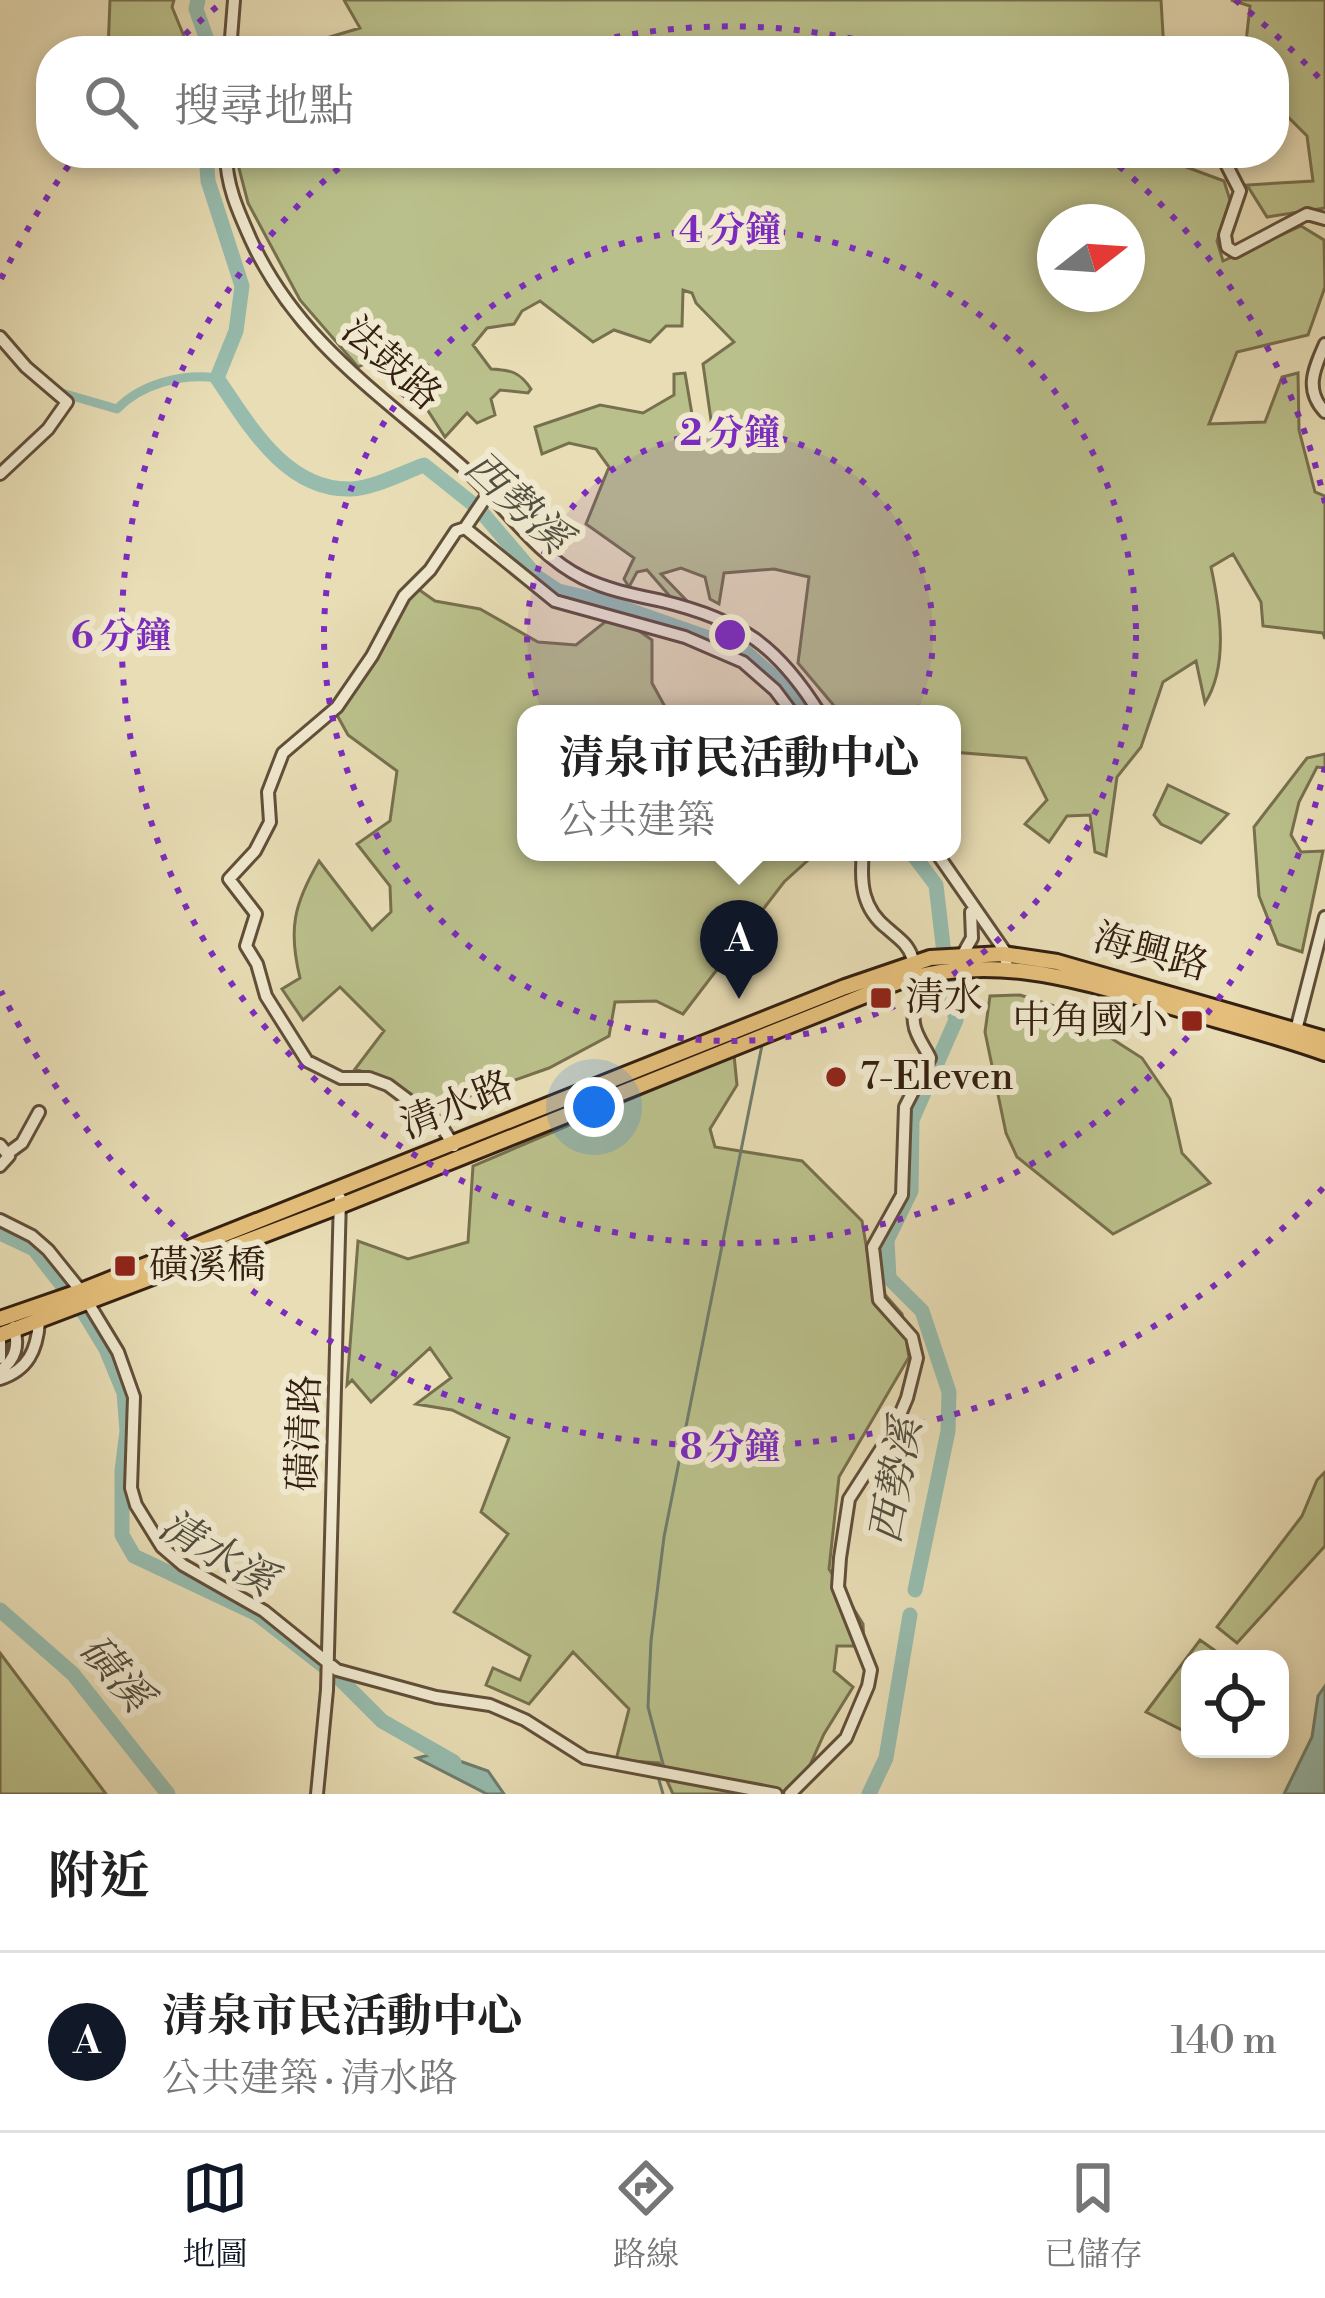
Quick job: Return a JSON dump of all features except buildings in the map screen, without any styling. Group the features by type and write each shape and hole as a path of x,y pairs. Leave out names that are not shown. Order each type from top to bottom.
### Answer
{"main road":[{"name":"清水路","path":"4,1328 923,967 958,959"},
{"name":"海興路","path":"958,959 1005,961 1325,1039"},
{"name":"海興路","path":"1296,1035 1325,1053"},
{"name":"清水路","path":"4,1328 39,1322 76,1300"}],"street":[{"path":"231,36 234,0"},
{"name":"法鼓路","path":"228,168 233,202 262,265 294,313 339,364 470,474 541,549 580,577 712,617 756,639 780,656 814,705"},
{"path":"1227,168 1240,191 1225,235 1227,247 1234,252 1306,214 1325,219"},
{"path":"0,337 67,402 48,430 0,474"},
{"path":"1325,344 1313,373 1312,391 1325,412"},
{"path":"455,1150 440,1124 388,1085 369,1078 341,1078 307,1061 266,996 246,946 256,914 230,879 270,822 268,792 283,753 337,707 372,656 404,596 430,570 456,531 465,528 488,494"},
{"path":"465,528 555,601 700,644 742,662 786,705"},
{"path":"700,644 712,617"},
{"path":"790,1794 846,1738 871,1670 838,1587 849,1499 894,1429 908,1398 917,1358 912,1337 879,1300 873,1247 902,1195 904,1108 929,1064 914,1025 923,967 875,919 860,881 862,861"},
{"path":"942,861 1005,961"},
{"path":"958,959 973,938 969,903"},
{"path":"1296,1035 1325,917"},
{"path":"0,1166 4,1149 22,1143 39,1112"},
{"name":"磺清路","path":"317,1794 327,1663 339,1197"},
{"path":"0,1220 32,1236 129,1377 135,1422 131,1488 152,1533 183,1564 264,1611 327,1663 402,1689 490,1705 525,1720 585,1758 776,1794"},
{"path":"0,1375 11,1376 32,1355 39,1322"},
{"path":"0,1375 17,1346 4,1328"},
{"path":"0,1358 4,1328"}],"green space":[{"path":"110,0 174,0 172,7 184,36 109,36"},
{"path":"344,0 1161,0 1163,36 333,36 360,28"},
{"path":"1231,0 1325,0 1325,208 1267,217 1247,185 1313,181 1307,136 1289,118 1289,36 1247,36 1250,6"},
{"path":"239,168 1189,168 1224,181 1230,200 1217,241 1223,261 1301,226 1324,240 1325,287 1308,335 1237,352 1209,424 1265,422 1282,377 1298,373 1299,430 1315,492 1325,496 1325,639 1323,633 1263,626 1261,602 1233,554 1211,567 1220,654 1205,703 1196,661 1163,682 1141,747 1117,777 1106,856 1095,852 1090,815 1067,816 1049,842 1025,824 1047,800 1026,758 961,753 961,705 833,705 798,663 809,577 774,569 724,573 719,604 710,599 705,577 681,568 661,574 688,602 674,601 647,570 637,572 629,587 624,579 634,558 586,524 609,467 596,449 569,443 542,454 535,427 600,405 643,413 674,395 674,374 685,373 696,438 713,434 703,364 734,342 692,293 683,290 682,326 666,326 650,342 614,330 593,342 540,301 522,311 514,324 487,328 473,345 491,369 514,373 531,389 528,393 500,390 491,399 495,415 477,423 467,413 445,437 390,352 358,367 300,300 248,203"},
{"path":"411,584 435,601 480,609 538,642 576,645 615,614 652,640 652,683 664,705 517,705 517,861 807,861 784,882 683,1014 656,1001 615,1002 609,1036 549,1068 430,1110 391,1082 355,1069 384,1031 340,987 303,1020 282,989 300,978 294,945 296,917 319,861 372,930 391,912 390,886 357,844 390,821 397,771 348,735 337,715 390,637"},
{"path":"1325,754 1325,768 1317,767 1299,802 1291,835 1301,852 1323,851 1302,952 1278,944 1259,896 1254,827 1307,758"},
{"path":"1168,785 1228,814 1201,843 1161,824 1154,815"},
{"path":"1020,995 1067,1010 1142,1058 1170,1099 1182,1153 1210,1183 1113,1234 1017,1157 1006,1133 985,1032 990,996"},
{"path":"734,1055 737,1085 710,1129 715,1147 802,1161 862,1221 872,1280 902,1314 909,1357 839,1477 829,1569 863,1624 864,1646 837,1646 834,1671 853,1687 824,1734 797,1794 673,1794 659,1763 616,1760 629,1709 573,1652 529,1704 486,1685 493,1668 520,1680 530,1656 454,1612 508,1534 481,1512 509,1438 452,1410 416,1404 451,1378 430,1348 371,1402 352,1380 347,1385 358,1241 408,1259 468,1242 473,1166"},
{"path":"1325,1472 1325,1546 1237,1643 1217,1627 1302,1516"},
{"path":"1200,1640 1214,1650 1192,1650"},
{"path":"0,1653 106,1794 0,1794"},
{"path":"1181,1665 1181,1730 1146,1712"}],"shaded area":[{"path":"1325,1686 1325,1794 1284,1794 1312,1737 1318,1696"},
{"path":"437,1753 488,1771 504,1794 487,1794 417,1758"}],"waterway":[{"name":"西勢溪","path":"198,0 196,9 206,36"},
{"name":"西勢溪","path":"207,168 242,286 236,331 217,378 288,467 328,487 351,489 424,465 478,508 537,577 558,591 606,602 743,650 783,685 796,705"},
{"path":"62,393 117,409 163,382 217,378"},
{"name":"西勢溪","path":"915,1590 948,1431 949,1392 922,1311 889,1278 887,1240 911,1191 912,1120 956,1020 936,885 918,861"},
{"path":"664,1768 648,1707 664,1537 763,1040"},
{"name":"清水溪","path":"0,1233 34,1249 106,1349 124,1393 122,1535 134,1556 257,1614 338,1677 382,1721 454,1762"},
{"name":"磺溪","path":"0,1610 73,1674 168,1794"},
{"name":"西勢溪","path":"869,1794 886,1758 910,1615"},
{"path":"659,1780 663,1794"}],"place":[{"name":"清水","path":"881,998"},
{"name":"清泉市民活動中心","path":"739,999"},
{"name":"中角國小","path":"1192,1021"},
{"name":"7-Eleven","path":"836,1077"},
{"name":"磺溪橋","path":"125,1266"}]}
